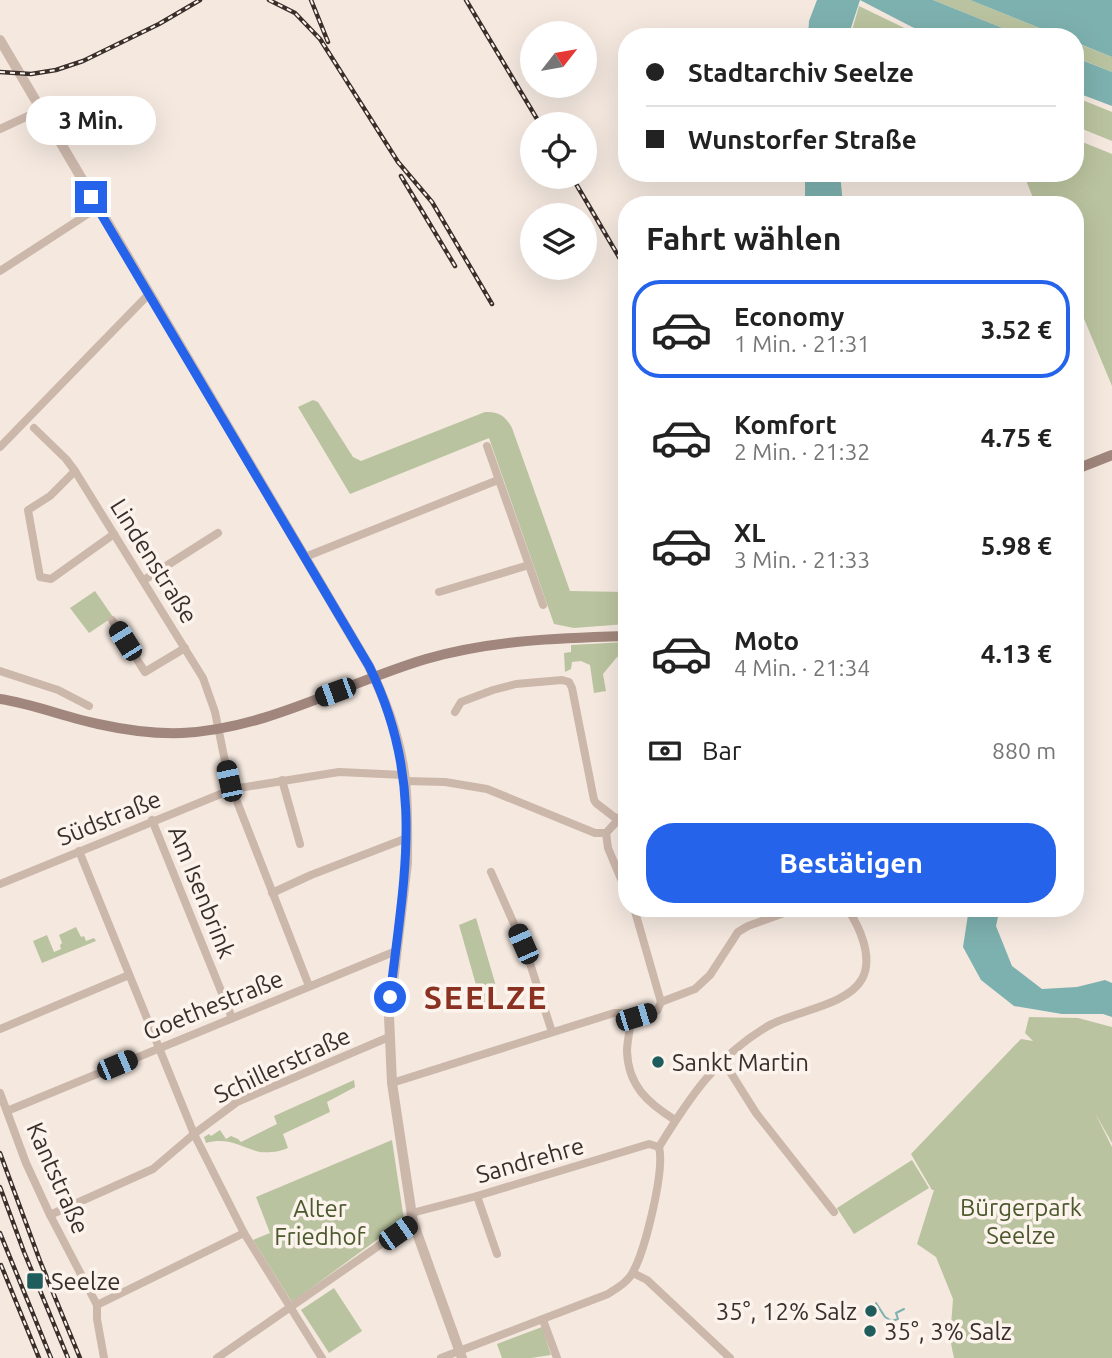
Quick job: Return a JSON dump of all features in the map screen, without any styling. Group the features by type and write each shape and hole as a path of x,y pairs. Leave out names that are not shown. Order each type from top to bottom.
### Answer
{"main road":[{"path":"1084,466 1112,454"},
{"path":"0,699 97,724 130,730 181,733 219,729 276,714 424,660 483,646 618,636"}],"street":[{"path":"0,40 305,557 374,677 387,709 405,778 407,838 388,1037 392,1083 413,1217 460,1355"},
{"path":"0,129 41,110"},
{"path":"0,271 97,208"},
{"path":"0,447 149,294"},
{"name":"Lindenstraße","path":"34,428 66,458 75,471 186,648 209,693 233,789 309,986"},
{"path":"487,446 543,605"},
{"path":"75,471 50,496 28,510 40,577 51,579 114,534"},
{"path":"305,557 498,480"},
{"path":"144,580 218,533"},
{"path":"439,592 529,565"},
{"path":"112,620 145,672 186,648"},
{"path":"0,671 58,690 89,706"},
{"path":"455,712 461,702 493,690 516,684 562,680 569,682 594,800 618,820 606,833 608,848 618,872"},
{"name":"Südstraße","path":"0,884 233,789 339,772 445,782 487,789 596,833 606,833"},
{"path":"282,780 300,844"},
{"name":"Am Isenbrink","path":"152,820 232,1018"},
{"path":"272,893 407,838"},
{"path":"79,850 194,1134 244,1233 322,1358"},
{"path":"491,872 526,951 552,1032"},
{"path":"392,1083 614,1013 621,1013 629,1018 657,1011 661,1002 637,917"},
{"path":"661,1002 695,989 710,975 738,932 773,917"},
{"path":"441,1358 460,1355 608,1294 625,1283 633,1273 651,1214 659,1147 675,1121 722,1059 768,1026 830,1003 855,988 863,977 864,945 852,917"},
{"name":"Goethestraße","path":"7,1111 396,951"},
{"path":"0,1029 129,975"},
{"path":"629,1018 627,1059 636,1088 650,1103 675,1121"},
{"name":"Schillerstraße","path":"50,1215 153,1170 194,1134 237,1102 388,1037"},
{"path":"722,1059 756,1113 834,1212"},
{"name":"Kantstraße","path":"0,1093 26,1163 97,1305 104,1358"},
{"name":"Sandrehre","path":"217,1358 413,1217 649,1144 659,1147"},
{"path":"477,1196 497,1254"},
{"path":"97,1305 244,1233"},
{"path":"633,1273 648,1280 729,1358"},
{"path":"543,1320 557,1358"}],"green space":[{"path":"933,0 970,0 1040,28 1003,28"},
{"path":"859,6 904,28 853,28"},
{"path":"1084,46 1112,57 1112,72 1084,61"},
{"path":"1084,101 1112,112 1112,141 1084,130"},
{"path":"1084,143 1112,154 1112,386 1084,319 1084,196 1032,196 1027,182 1084,182"},
{"path":"313,400 318,402 353,457 361,461 485,412 501,415 512,428 570,591 618,592 618,625 574,628 554,624 489,438 350,494 298,407"},
{"path":"95,591 113,617 89,633 70,608"},
{"path":"618,642 618,657 603,674 606,691 594,693 590,665 581,661 572,662 571,669 565,672 564,653 571,652 571,645"},
{"path":"476,918 496,986 493,992 495,1002 482,1006 459,925"},
{"path":"76,927 86,941 94,938 96,941 42,963 33,941 47,935 54,952 61,949 59,935"},
{"name":"Bürgerpark Seelze","path":"1029,1017 1078,1018 1112,1027 1112,1143 1095,1113 1112,1147 1112,1358 954,1358 950,1339 953,1299 936,1257 917,1244 934,1190 911,1154 1021,1039 1033,1041 1025,1033"},
{"path":"354,1080 355,1087 327,1102 330,1112 283,1134 288,1148 263,1152 225,1141 206,1143 204,1137 220,1130 226,1139 231,1136 241,1142 277,1124 274,1116"},
{"name":"Alter Friedhof","path":"392,1140 404,1220 292,1302 253,1240 270,1233 256,1197"},
{"path":"912,1160 929,1188 854,1234 837,1208"},
{"path":"334,1288 362,1331 329,1353 301,1310"},
{"path":"542,1327 551,1355 502,1358 497,1344"}],"water":[{"path":"817,0 860,0 851,28 809,28"},
{"path":"860,0 933,0 1003,28 914,28"},
{"path":"970,0 1112,0 1112,57 1084,46 1084,28 1040,28"},
{"path":"1084,61 1112,72 1112,106 1084,95"},
{"path":"805,182 841,182 842,196 805,196"},
{"path":"968,917 998,917 996,926 1012,966 1042,989 1077,987 1105,980 1112,983 1112,1017 1103,1014 1062,1014 1014,1006 981,980 963,947"}],"waterway":[{"path":"876,1303 885,1317 892,1321 898,1319 896,1313 904,1309"}],"railway":[{"path":"0,72 31,74 56,70 83,61 159,24 200,0"},
{"path":"269,0 295,13 320,39 398,162 432,202 492,304"},
{"path":"311,0 328,42"},
{"path":"466,0 533,112"},
{"path":"401,176 455,266"},
{"path":"579,189 618,255"},
{"path":"0,1153 80,1358"},
{"path":"0,1187 68,1358"},
{"path":"0,1233 51,1358"},
{"path":"1,1265 39,1358"}],"place":[{"name":"Sankt Martin","path":"658,1062"},
{"name":"Seelze","path":"35,1281"},
{"name":"35°, 12% Salz","path":"871,1311"},
{"name":"35°, 3% Salz","path":"870,1331"}],"district":[{"name":"SEELZE","path":"486,997"}],"route":[{"path":"91,197 369,666 380,689 405,781 407,836 407,863 390,997"}]}
